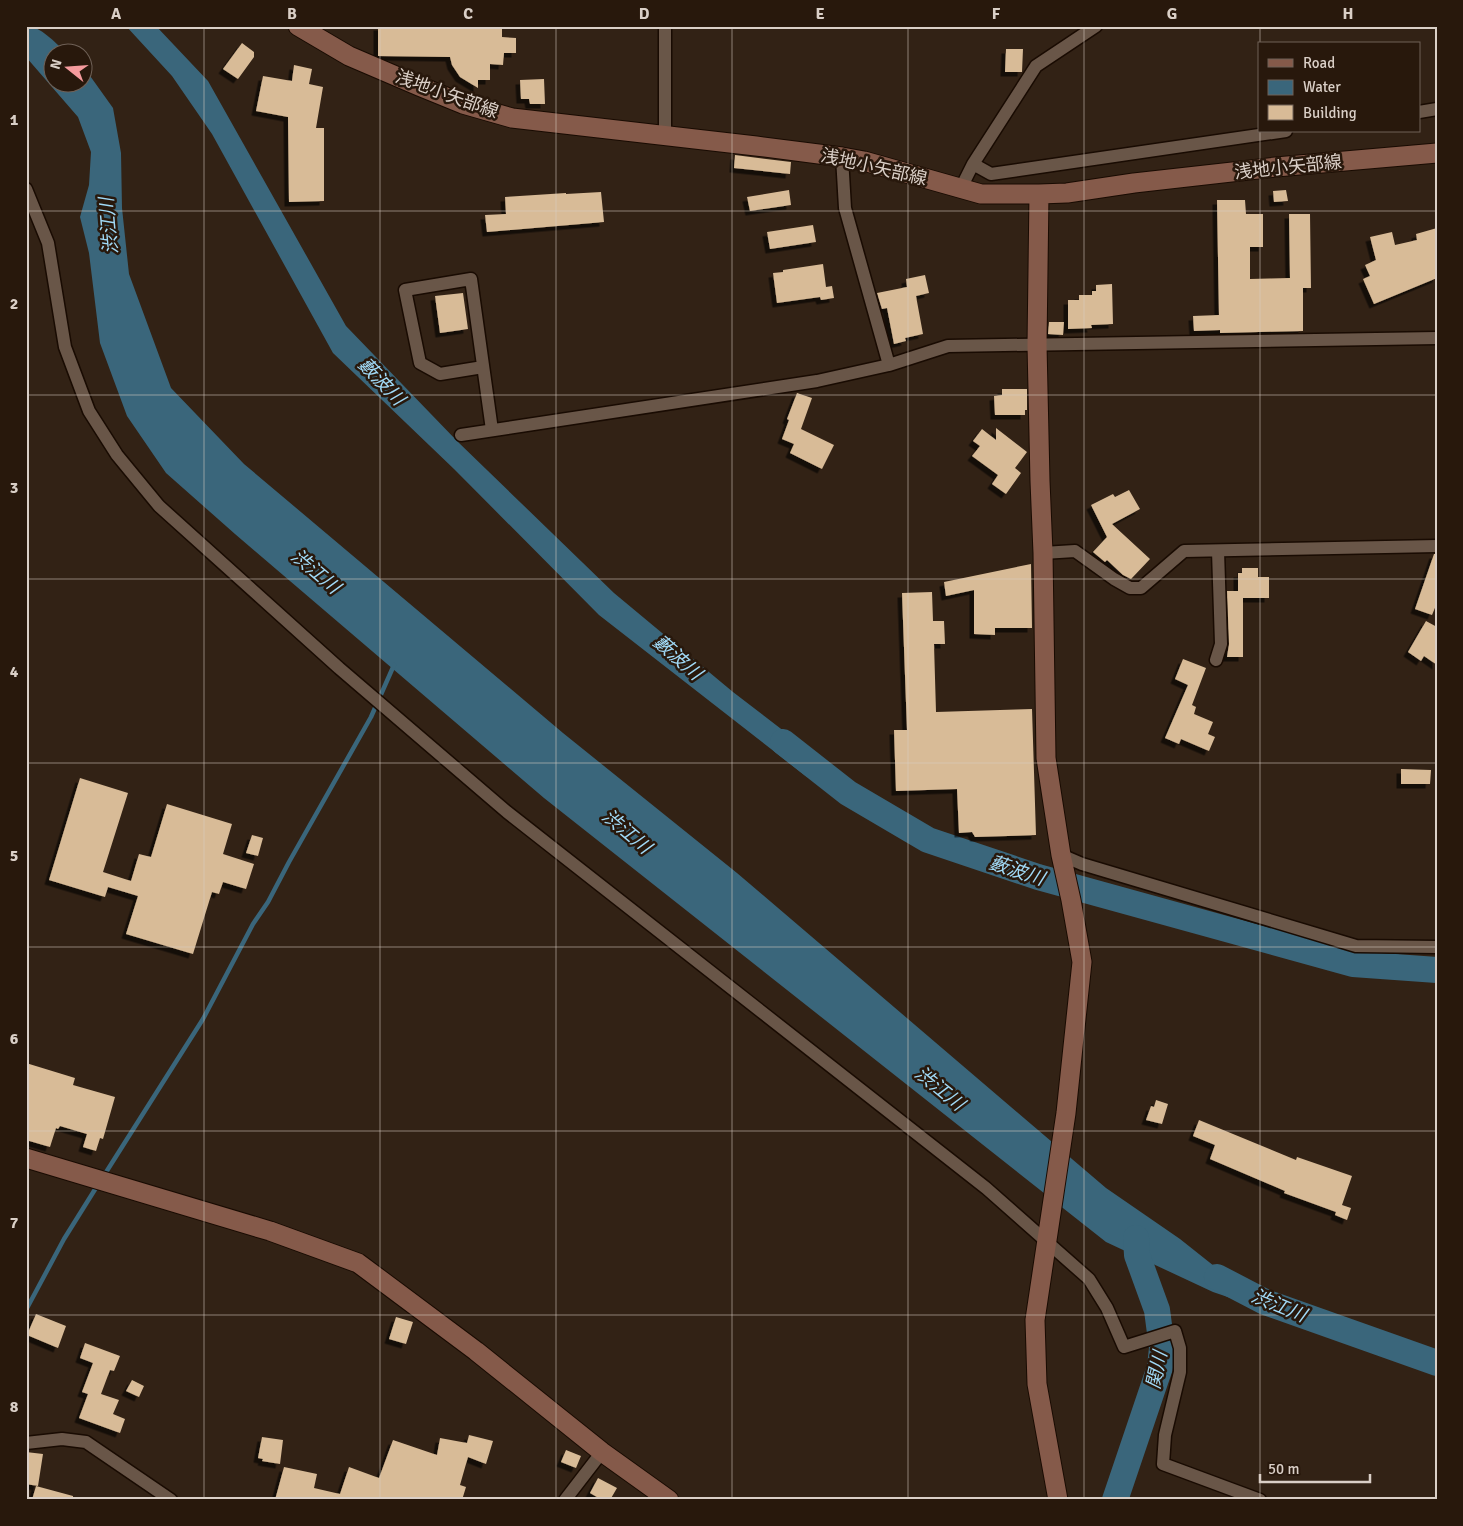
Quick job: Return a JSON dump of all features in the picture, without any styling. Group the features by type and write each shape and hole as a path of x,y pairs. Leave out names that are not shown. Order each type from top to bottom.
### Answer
{"street":[{"name":"浅地小矢部線","path":"298,26 349,56 463,104 512,118 842,157 864,161 981,194 1067,193 1276,168 1437,153"},
{"path":"665,26 665,135"},
{"path":"960,188 973,164 1036,66 1096,26"},
{"path":"1420,112 1437,109"},
{"path":"973,164 991,174 1279,132"},
{"path":"842,157 845,208 890,365"},
{"path":"26,189 48,243 64,347 90,411 117,454 159,506 332,662 507,812 1048,1237 1090,1279 1107,1308 1124,1347 1175,1331 1180,1348 1180,1372 1165,1435 1164,1464 1260,1500"},
{"path":"1039,194 1037,345 1046,758 1062,861 1082,962 1066,1113 1035,1320 1037,1384 1058,1500"},
{"path":"483,367 440,374 420,364 405,290 471,279 492,430"},
{"path":"460,435 817,381 890,365 948,346 1437,338"},
{"path":"1043,553 1076,550 1114,579 1130,588 1141,588 1184,551 1437,546"},
{"path":"1216,660 1221,644 1218,551"},
{"path":"1062,861 1082,864 1356,946 1437,947"},
{"path":"26,1158 270,1231 358,1264 476,1351 602,1452 669,1500"},
{"path":"26,1443 62,1439 86,1442 171,1500"},
{"path":"565,1500 602,1452"}],"water":[{"path":"26,26 37,29 54,42 42,42 42,75 26,57"},
{"path":"126,26 156,26 208,81 346,326 458,442 614,593 733,692 815,755 807,777 599,615 454,469 333,353 212,134 172,76"},
{"path":"92,79 113,108 121,153 122,208 129,274 171,388 244,464 563,733 737,873 1106,1188 1180,1239 1272,1312 1213,1292 1106,1242 544,798 166,473 127,416 100,343 89,253 80,217 89,185 91,152 78,117 56,92 92,92"}],"building":[{"path":"378,26 502,26 502,37 516,38 516,53 504,53 503,65 490,64 490,80 478,80 478,88 460,77 452,65 450,57 378,56"},
{"path":"242,43 254,52 254,57 238,79 223,69"},
{"path":"1006,49 1023,49 1022,72 1005,72"},
{"path":"294,65 312,69 309,84 323,87 316,128 324,128 324,201 289,202 288,117 256,111 263,76 292,81"},
{"path":"544,79 545,104 530,104 529,99 521,99 520,80"},
{"path":"735,155 791,162 790,174 734,168"},
{"path":"789,190 791,205 750,211 747,197"},
{"path":"1286,190 1288,201 1274,202 1273,191"},
{"path":"601,192 604,222 487,232 485,215 506,214 505,197"},
{"path":"1217,200 1245,200 1246,214 1263,214 1263,247 1250,247 1250,279 1290,278 1289,214 1310,214 1311,288 1303,288 1303,331 1220,333 1220,330 1194,331 1193,316 1219,315"},
{"path":"813,225 816,242 770,249 767,232"},
{"path":"1437,228 1437,278 1374,304 1363,279 1370,276 1365,265 1376,260 1370,237 1392,232 1395,245 1417,240 1416,234"},
{"path":"823,264 826,287 832,286 834,298 821,300 820,297 777,303 773,273"},
{"path":"925,275 929,293 916,296 923,334 905,338 906,341 894,344 887,308 882,309 877,293 907,287 906,279"},
{"path":"1112,284 1113,324 1091,325 1092,328 1068,329 1068,300 1079,300 1079,295 1092,295 1092,291 1096,291 1096,285"},
{"path":"463,293 468,329 440,333 435,296"},
{"path":"1049,322 1064,322 1063,335 1048,334"},
{"path":"1002,389 1027,389 1027,410 1025,410 1025,415 995,415 994,396 1002,395"},
{"path":"797,393 812,398 801,429 834,445 822,469 790,453 794,444 782,439"},
{"path":"996,428 1027,452 1015,468 1021,473 1006,494 992,484 998,475 972,456 980,446 973,441 982,429 996,440"},
{"path":"1129,490 1140,509 1112,524 1150,559 1131,579 1123,575 1107,560 1105,562 1093,552 1107,537 1091,505 1113,494 1115,497"},
{"path":"1434,554 1437,554 1437,603 1432,615 1415,609"},
{"path":"1031,564 1032,628 995,628 995,635 974,634 974,590 946,596 944,582"},
{"path":"1242,568 1258,568 1258,577 1269,577 1269,598 1243,598 1243,657 1227,657 1229,644 1227,591 1238,591 1238,573 1242,573"},
{"path":"932,592 933,621 944,621 945,644 934,644 936,712 1032,709 1036,835 975,837 972,832 959,833 957,789 896,791 894,730 907,730 902,593"},
{"path":"1426,621 1437,627 1437,665 1424,656 1421,661 1408,652"},
{"path":"1183,659 1206,668 1192,705 1196,707 1194,714 1213,722 1208,734 1215,737 1209,751 1181,739 1179,744 1165,738 1188,685 1175,679"},
{"path":"1401,769 1431,770 1430,784 1401,784"},
{"path":"80,778 128,793 103,872 131,881 139,854 151,857 167,804 232,824 223,854 254,864 246,889 223,882 219,894 212,892 193,954 126,934 138,896 108,887 105,897 49,880"},
{"path":"252,835 263,838 258,856 246,853"},
{"path":"26,1063 75,1078 73,1085 115,1097 103,1139 100,1138 96,1151 83,1147 87,1134 60,1126 58,1129 56,1128 50,1147 26,1140"},
{"path":"1156,1100 1168,1104 1162,1124 1146,1120 1151,1106 1154,1107"},
{"path":"1199,1120 1296,1160 1297,1157 1352,1176 1342,1205 1351,1208 1347,1220 1335,1215 1336,1212 1284,1193 1285,1191 1210,1159 1215,1145 1193,1136"},
{"path":"36,1314 66,1326 58,1348 27,1335"},
{"path":"396,1317 413,1322 406,1344 389,1339"},
{"path":"85,1343 120,1356 114,1371 110,1370 101,1394 119,1400 113,1414 125,1419 120,1433 79,1418 88,1394 82,1392 93,1363 80,1358"},
{"path":"132,1380 144,1386 139,1397 126,1391"},
{"path":"469,1435 493,1441 486,1464 468,1457 460,1485 466,1487 462,1500 275,1500 284,1467 317,1474 314,1488 340,1494 349,1467 379,1478 393,1440 437,1455 440,1438 467,1443"},
{"path":"262,1437 283,1440 280,1464 262,1461 263,1459 258,1458"},
{"path":"566,1450 581,1456 576,1468 561,1462"},
{"path":"26,1452 43,1454 38,1486 26,1484"},
{"path":"598,1478 617,1488 610,1500 602,1500 590,1493"},
{"path":"36,1486 73,1496 73,1500 32,1500"}],"waterway":[{"path":"103,1177 203,1019 253,924 268,902 371,717 394,665"},
{"name":"藪波川","path":"783,742 848,793 928,840 1038,877 1353,964 1437,970"},
{"path":"26,1310 64,1239 99,1183"},
{"name":"関川","path":"1115,1500 1160,1367 1162,1348 1157,1310 1137,1255 1136,1238"},
{"name":"渋江川","path":"1217,1277 1265,1302 1437,1363"}]}
